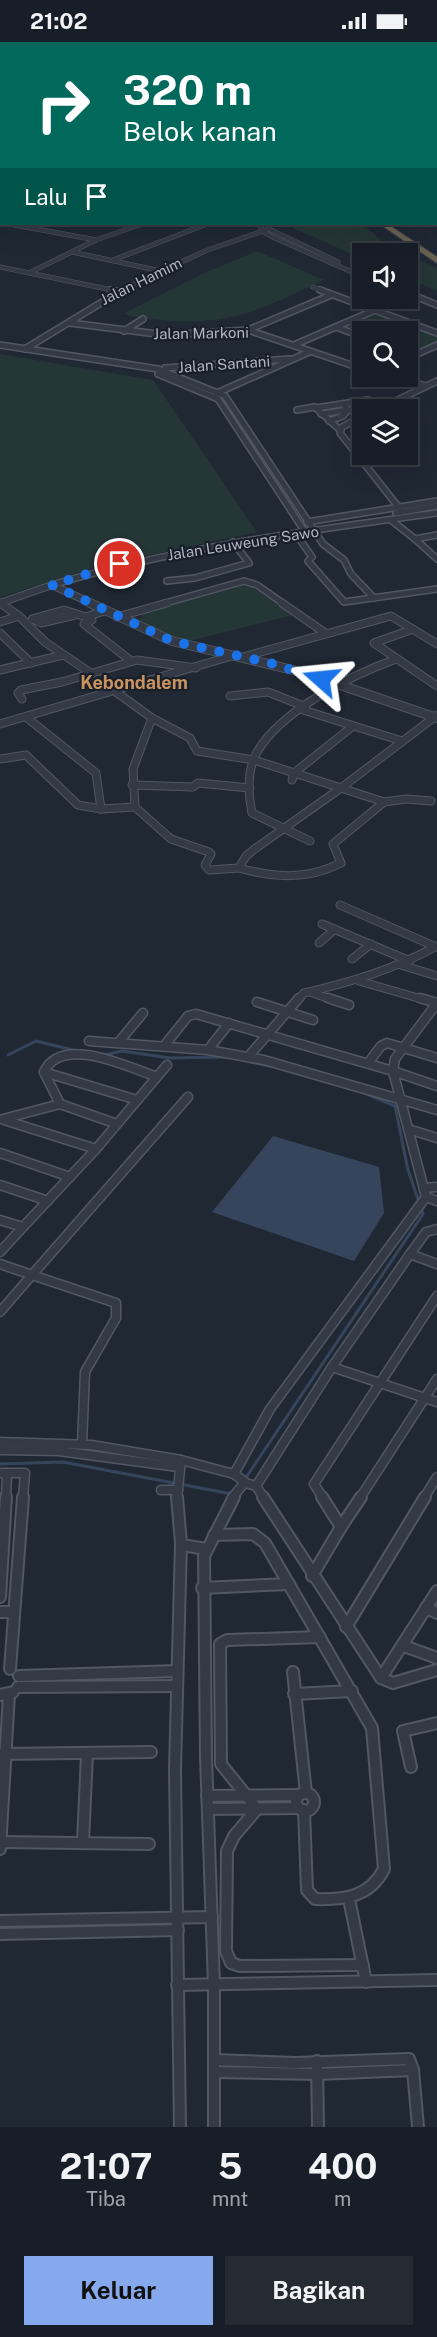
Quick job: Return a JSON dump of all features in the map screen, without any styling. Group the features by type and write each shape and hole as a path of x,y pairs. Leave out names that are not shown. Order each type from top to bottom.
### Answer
{"highway":[{"path":"384,225 437,261"},
{"path":"397,225 437,252"}],"street":[{"path":"16,225 96,240"},
{"path":"29,273 96,240 138,225"},
{"path":"113,260 201,225"},
{"path":"267,229 352,270"},
{"name":"Jalan Hamim","path":"27,351 120,293 161,271 188,258 267,229"},
{"name":"Jalan Hamim","path":"27,351 66,321 114,294 127,293 194,260 267,229"},
{"path":"72,252 161,271"},
{"path":"0,270 29,273 120,293"},
{"path":"0,270 114,294"},
{"path":"313,287 437,333"},
{"path":"418,293 437,300"},
{"path":"248,330 331,295"},
{"path":"418,297 437,305"},
{"path":"294,345 375,310"},
{"path":"124,331 143,320"},
{"name":"Jalan Markoni","path":"70,323 183,336 248,330 352,366"},
{"path":"336,327 352,333"},
{"path":"418,352 437,345"},
{"path":"0,347 144,369 158,369 217,393 228,400 311,526 330,551 344,560 351,574 374,598"},
{"path":"217,393 309,352"},
{"name":"Jalan Santani","path":"158,369 289,359"},
{"path":"144,369 215,397 237,426 302,527 437,506"},
{"path":"398,399 437,381"},
{"path":"418,384 426,386"},
{"path":"345,402 348,410"},
{"path":"297,410 304,407 316,408 352,402"},
{"path":"316,408 340,430 341,436 401,510"},
{"path":"321,414 348,410"},
{"path":"329,420 343,416 348,410"},
{"path":"340,430 352,423"},
{"path":"237,426 246,426"},
{"path":"267,472 276,471"},
{"path":"401,510 437,501"},
{"name":"Jalan Leuweung Sawo","path":"52,585 120,564 233,542 296,534 302,527 391,520 437,513"},
{"path":"391,520 437,559"},
{"path":"296,534 312,557 308,561 343,601 437,589"},
{"path":"416,539 437,536"},
{"path":"167,581 195,578 249,563 233,542"},
{"path":"195,578 210,590"},
{"path":"75,615 41,623 32,619 64,610 87,617 111,614 244,581 253,583 325,633"},
{"path":"0,603 52,585 111,614 182,644 239,656 436,717"},
{"path":"0,603 19,616 63,655 92,674"},
{"path":"111,614 84,624 131,662"},
{"path":"0,724 391,615 437,644"},
{"path":"0,622 19,616"},
{"path":"413,629 374,641 396,659 437,686"},
{"path":"0,633 31,663"},
{"path":"0,669 63,655"},
{"path":"310,841 283,830 252,813 250,788 254,760 264,743 304,708 358,673 396,659"},
{"path":"22,699 18,691 92,674 131,662 152,660 197,668"},
{"path":"116,692 152,718 190,738 197,751 254,760 293,777 341,788 384,802 431,801"},
{"path":"230,696 268,692 353,726 402,741"},
{"path":"26,717 96,772 100,809"},
{"path":"239,868 246,856 436,717"},
{"path":"152,718 137,756 132,785 135,807 171,839 211,854 205,866 208,870 239,868 264,876 284,878 337,865 341,860 333,844 384,802"},
{"path":"293,777 353,726"},
{"path":"0,759 19,753 26,755 78,805 100,809 135,807"},
{"path":"132,785 193,787 198,783 250,788"},
{"path":"340,905 437,946"},
{"path":"322,924 410,961"},
{"path":"319,943 335,929"},
{"path":"352,959 371,944"},
{"path":"248,1057 302,994 357,981 401,965 437,946"},
{"path":"401,965 437,976"},
{"path":"214,2127 214,1985 202,1588 206,1549 241,1480 270,1409 425,1198 393,1071 395,1059 437,1003 357,981"},
{"path":"308,992 349,1005"},
{"path":"258,1002 313,1020"},
{"path":"118,1043 143,1013"},
{"path":"164,1046 192,1014 368,1063 437,1086"},
{"path":"208,1050 229,1023"},
{"path":"89,1041 208,1050 248,1057 321,1075 437,1110"},
{"path":"368,1063 385,1043 437,1058"},
{"path":"44,1072 57,1055 71,1054 86,1056 157,1077"},
{"path":"0,1252 96,1149 167,1065"},
{"path":"44,1072 137,1100"},
{"path":"44,1072 60,1104"},
{"path":"0,1312 188,1097"},
{"path":"2,1119 60,1104 117,1124"},
{"path":"2,1119 96,1149"},
{"path":"408,1129 437,1138"},
{"path":"0,1154 70,1177"},
{"path":"0,1185 48,1202"},
{"path":"424,1188 437,1187"},
{"path":"425,1198 437,1201"},
{"path":"0,1220 22,1227"},
{"path":"256,1486 332,1367 410,1254 426,1232 437,1229"},
{"path":"410,1254 437,1264"},
{"path":"0,1264 114,1301 118,1308 116,1318 85,1372 87,1448"},
{"path":"340,1527 314,1484 437,1296"},
{"path":"332,1367 437,1402"},
{"path":"312,1576 340,1527 437,1379"},
{"path":"0,1442 87,1448 178,1475 241,1480 256,1486 312,1576 381,1678 393,1683 437,1670"},
{"path":"0,1450 87,1448"},
{"path":"0,1597 4,1473 25,1473 14,1612 5,1668 11,1688 2,1754 0,1849"},
{"path":"161,1490 178,1475"},
{"path":"178,1475 182,1545 177,1671 177,1924 182,1985 180,2127"},
{"path":"346,1627 437,1477"},
{"path":"214,1534 258,1536 289,1584 372,1728 384,1869 381,1879 349,1899 315,1899 310,1896 307,1890 302,1809 296,1801 303,1794"},
{"path":"182,1545 206,1549"},
{"path":"202,1588 289,1584"},
{"path":"381,1678 404,1646 437,1591"},
{"path":"426,1608 437,1612"},
{"path":"0,1612 14,1612"},
{"path":"257,1809 252,1796 225,1771 221,1764 220,1644 227,1640 320,1637"},
{"path":"404,1646 437,1658"},
{"path":"11,1688 177,1671"},
{"path":"293,1672 303,1794"},
{"path":"11,1688 177,1686"},
{"path":"294,1694 352,1691"},
{"path":"411,1767 403,1731 437,1723"},
{"path":"2,1754 151,1752"},
{"path":"83,1842 87,1754"},
{"path":"207,1796 303,1794 313,1796 315,1804 313,1807 302,1809 208,1809"},
{"path":"257,1809 234,1836 227,1851 227,1958 231,1963 240,1966 363,1965"},
{"path":"0,1842 149,1845"},
{"path":"349,1899 366,1982"},
{"path":"0,1934 177,1924 212,1917"},
{"path":"0,1921 177,1924"},
{"path":"182,1985 437,1980"},
{"path":"214,2060 410,2060 418,2127"},
{"path":"317,2061 318,2127"},
{"path":"214,2072 317,2074 412,2070"}],"shaded area":[{"path":"292,225 364,225 386,243 352,243 352,254 293,228"},
{"path":"257,251 324,280 260,309 233,317 172,321 123,314 202,274"},
{"path":"418,259 437,268 437,291 418,282"},
{"path":"376,311 400,321 353,321"},
{"path":"352,321 352,334 337,328"},
{"path":"418,328 437,336 437,343 418,351"},
{"path":"0,354 153,380 257,532 103,565 0,597"},
{"path":"246,583 293,615 185,642 135,620 143,617 136,610"}],"water":[{"path":"273,1136 379,1167 384,1213 354,1261 212,1212"}],"waterway":[{"path":"8,1055 36,1041 77,1051"},
{"path":"104,1055 122,1051 170,1058 225,1057"},
{"path":"246,1061 269,1066"},
{"path":"245,1479 423,1214 408,1170 395,1106 362,1092"},
{"path":"0,1464 63,1462 232,1494"}],"district":[{"name":"Kebondalem","path":"134,682"}],"route":[{"path":"120,564 52,585 172,641 270,663 321,679"}]}
